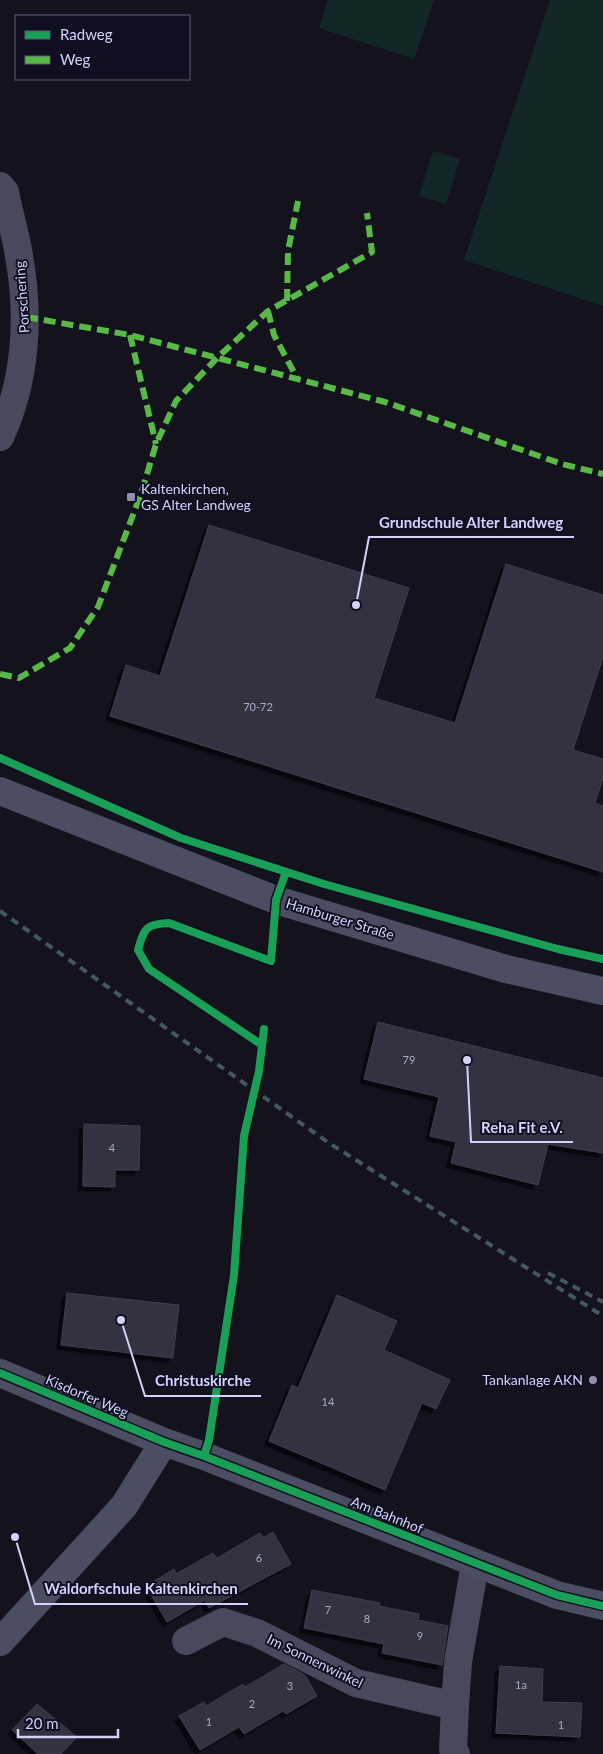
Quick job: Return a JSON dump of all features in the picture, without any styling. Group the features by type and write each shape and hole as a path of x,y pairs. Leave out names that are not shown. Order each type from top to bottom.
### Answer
{"street":[{"name":"Porschering","path":"0,186 4,192 19,257 26,317 23,358 11,414 0,437"},
{"name":"Hamburger Straße","path":"0,791 276,900 506,969 603,991"},
{"name":"Kisdorfer Weg","path":"0,1373 164,1442"},
{"name":"Am Bahnhof","path":"164,1442 557,1595 603,1606"},
{"path":"0,1642 124,1506 164,1442"},
{"path":"456,1754 453,1750 458,1662 475,1564"},
{"name":"Im Sonnenwinkel","path":"186,1641 223,1622 257,1633 356,1683 455,1706"}],"green space":[{"path":"328,0 434,0 414,59 319,28"},
{"path":"550,0 603,0 603,306 464,260"},
{"path":"433,151 460,159 446,204 419,196"}],"building":[{"path":"209,525 409,588 374,698 455,723 506,564 603,595 603,657 573,750 603,759 603,778 595,803 603,806 603,872 110,716 126,665 160,676"},
{"path":"378,1022 603,1078 603,1153 548,1144 538,1185 451,1163 456,1142 430,1136 439,1097 364,1079"},
{"path":"84,1124 140,1126 139,1170 115,1170 115,1187 83,1186"},
{"path":"67,1293 179,1305 173,1358 61,1345"},
{"path":"337,1295 397,1321 384,1350 450,1380 436,1409 422,1403 385,1490 269,1441 292,1385 298,1388"},
{"path":"273,1532 291,1564 209,1608 205,1600 167,1622 146,1586 174,1569 176,1574 213,1553 217,1558 260,1533 263,1538"},
{"path":"312,1590 380,1603 379,1606 419,1614 418,1620 448,1626 442,1665 382,1653 384,1644 304,1628"},
{"path":"284,1664 305,1675 317,1696 286,1714 283,1711 244,1734 239,1727 200,1750 179,1716 204,1702 206,1706 243,1684 245,1687"},
{"path":"500,1666 543,1669 542,1702 582,1703 580,1737 496,1733"},
{"path":"37,1704 77,1737 61,1754 38,1754 12,1730"}],"railway":[{"path":"0,911 329,1143 603,1316"},
{"path":"548,1273 603,1302"}],"marked path":[{"path":"287,301 288,251 298,201"},
{"path":"0,674 19,678 70,648 98,607 141,494 156,444 176,401 217,358 268,311 372,252 367,213"},
{"path":"268,311 274,335 298,380"},
{"path":"26,317 130,335 385,402 562,464 603,474"},
{"path":"130,335 156,444"}],"cycle path":[{"path":"0,758 181,838 324,884 558,949 603,959"},
{"path":"262,1045 149,969 138,950 144,932 147,929 151,926 169,923 271,961 276,900 286,872"},
{"path":"204,1456 209,1440 234,1275 244,1136 259,1071 264,1029"},
{"path":"0,1373 164,1442 557,1595 603,1606"}],"place":[{"name":"Kaltenkirchen, GS Alter Landweg","path":"131,497"},
{"name":"Grundschule Alter Landweg","path":"356,605"},
{"name":"Reha Fit e.V.","path":"467,1060"},
{"name":"Christuskirche","path":"121,1320"},
{"name":"Tankanlage AKN","path":"593,1380"},
{"name":"Waldorfschule Kaltenkirchen","path":"15,1537"}]}
